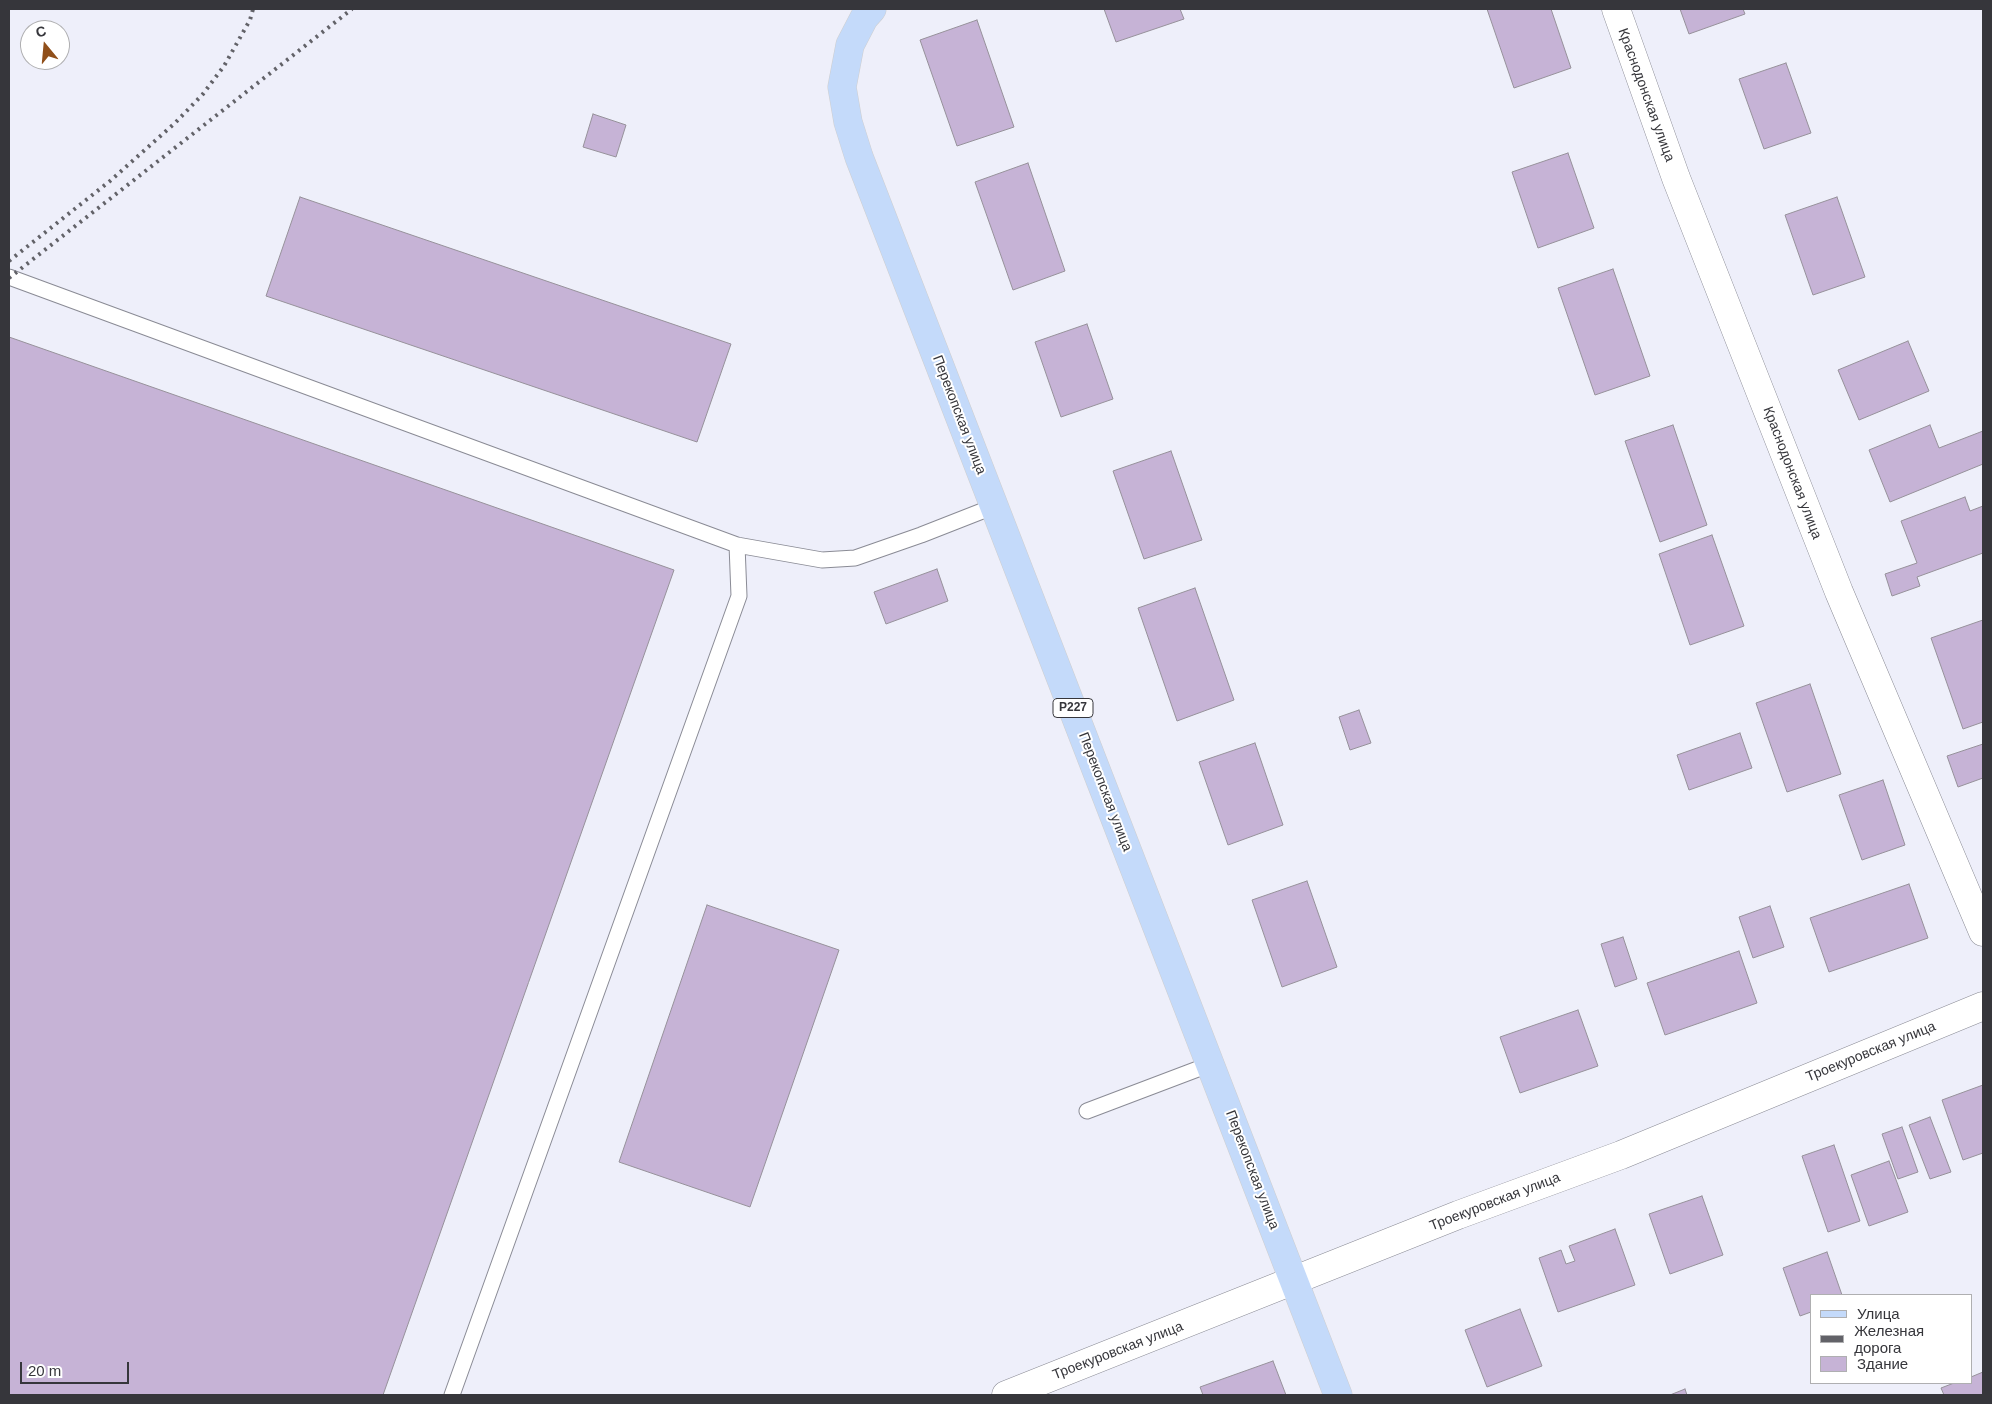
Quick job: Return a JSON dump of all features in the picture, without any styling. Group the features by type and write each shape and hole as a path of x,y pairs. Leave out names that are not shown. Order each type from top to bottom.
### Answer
{"main road":[{"name":"Перекопская улица","path":"868,13 850,45 842,87 848,122 859,157 1338,1395"}],"street":[{"name":"Краснодонская улица","path":"1616,9 1676,178 1839,592 1983,932"},
{"name":"Троекуровская улица","path":"1006,1395 1295,1282 1458,1215 1630,1151 1983,1006"}],"lane":[{"path":"9,277 737,545 822,560 855,558 995,506"},
{"path":"452,1395 739,596 737,545"},
{"path":"1087,1111 1210,1064"}],"building":[{"path":"1104,9 1180,9 1184,19 1116,42"},
{"path":"1487,9 1551,9 1571,68 1514,88"},
{"path":"1680,9 1743,9 1745,14 1689,34"},
{"path":"977,20 1014,127 957,146 920,40"},
{"path":"1786,63 1811,133 1764,149 1739,79"},
{"path":"593,114 626,125 616,157 583,147"},
{"path":"1568,153 1594,228 1538,248 1512,172"},
{"path":"1028,163 1065,271 1013,290 975,182"},
{"path":"300,197 731,344 697,442 266,296"},
{"path":"1837,197 1865,277 1813,295 1785,215"},
{"path":"1613,269 1650,376 1595,395 1558,288"},
{"path":"1087,324 1113,399 1061,417 1035,342"},
{"path":"9,337 674,570 383,1395 9,1395"},
{"path":"1908,341 1929,391 1859,420 1838,370"},
{"path":"1673,425 1707,525 1660,542 1625,441"},
{"path":"1930,425 1939,448 1983,431 1983,464 1890,502 1869,450"},
{"path":"1171,451 1202,540 1144,559 1113,471"},
{"path":"1965,497 1970,511 1983,506 1983,553 1917,577 1920,586 1892,596 1885,574 1917,563 1901,521"},
{"path":"1712,535 1744,626 1690,645 1659,554"},
{"path":"937,569 948,601 886,624 874,592"},
{"path":"1195,588 1234,700 1177,721 1138,608"},
{"path":"1983,620 1983,722 1963,729 1931,638"},
{"path":"1810,684 1841,774 1787,792 1756,703"},
{"path":"1359,710 1371,743 1350,750 1339,717"},
{"path":"1740,733 1752,768 1689,790 1677,755"},
{"path":"1255,743 1283,825 1228,845 1199,762"},
{"path":"1983,744 1983,778 1958,787 1947,756"},
{"path":"1883,780 1905,845 1862,860 1839,795"},
{"path":"1307,881 1337,967 1282,987 1252,900"},
{"path":"1909,884 1928,938 1829,972 1810,918"},
{"path":"707,905 839,950 750,1207 619,1162"},
{"path":"1770,906 1784,947 1753,958 1739,917"},
{"path":"1623,937 1637,979 1615,987 1601,944"},
{"path":"1739,951 1757,1003 1665,1035 1647,983"},
{"path":"1578,1010 1598,1066 1520,1093 1500,1037"},
{"path":"1983,1085 1983,1153 1963,1160 1942,1100"},
{"path":"1930,1117 1951,1172 1930,1179 1909,1125"},
{"path":"1902,1127 1918,1172 1898,1179 1882,1134"},
{"path":"1834,1145 1860,1221 1828,1232 1802,1156"},
{"path":"1889,1161 1908,1212 1869,1226 1851,1175"},
{"path":"1702,1196 1723,1255 1670,1274 1649,1214"},
{"path":"1615,1229 1635,1285 1558,1312 1539,1258 1561,1250 1566,1264 1575,1261 1569,1246"},
{"path":"1827,1252 1842,1294 1810,1294 1810,1312 1800,1316 1783,1268"},
{"path":"1520,1309 1542,1366 1487,1387 1465,1330"},
{"path":"1273,1361 1286,1395 1203,1395 1200,1387"},
{"path":"1983,1372 1983,1395 1944,1395 1941,1388 1951,1384 1972,1384 1972,1377"},
{"path":"1685,1389 1687,1395 1670,1395"}],"railway":[{"path":"9,261 110,181 175,123 203,94 224,66 250,20 253,9"},
{"path":"9,278 352,9"}]}
